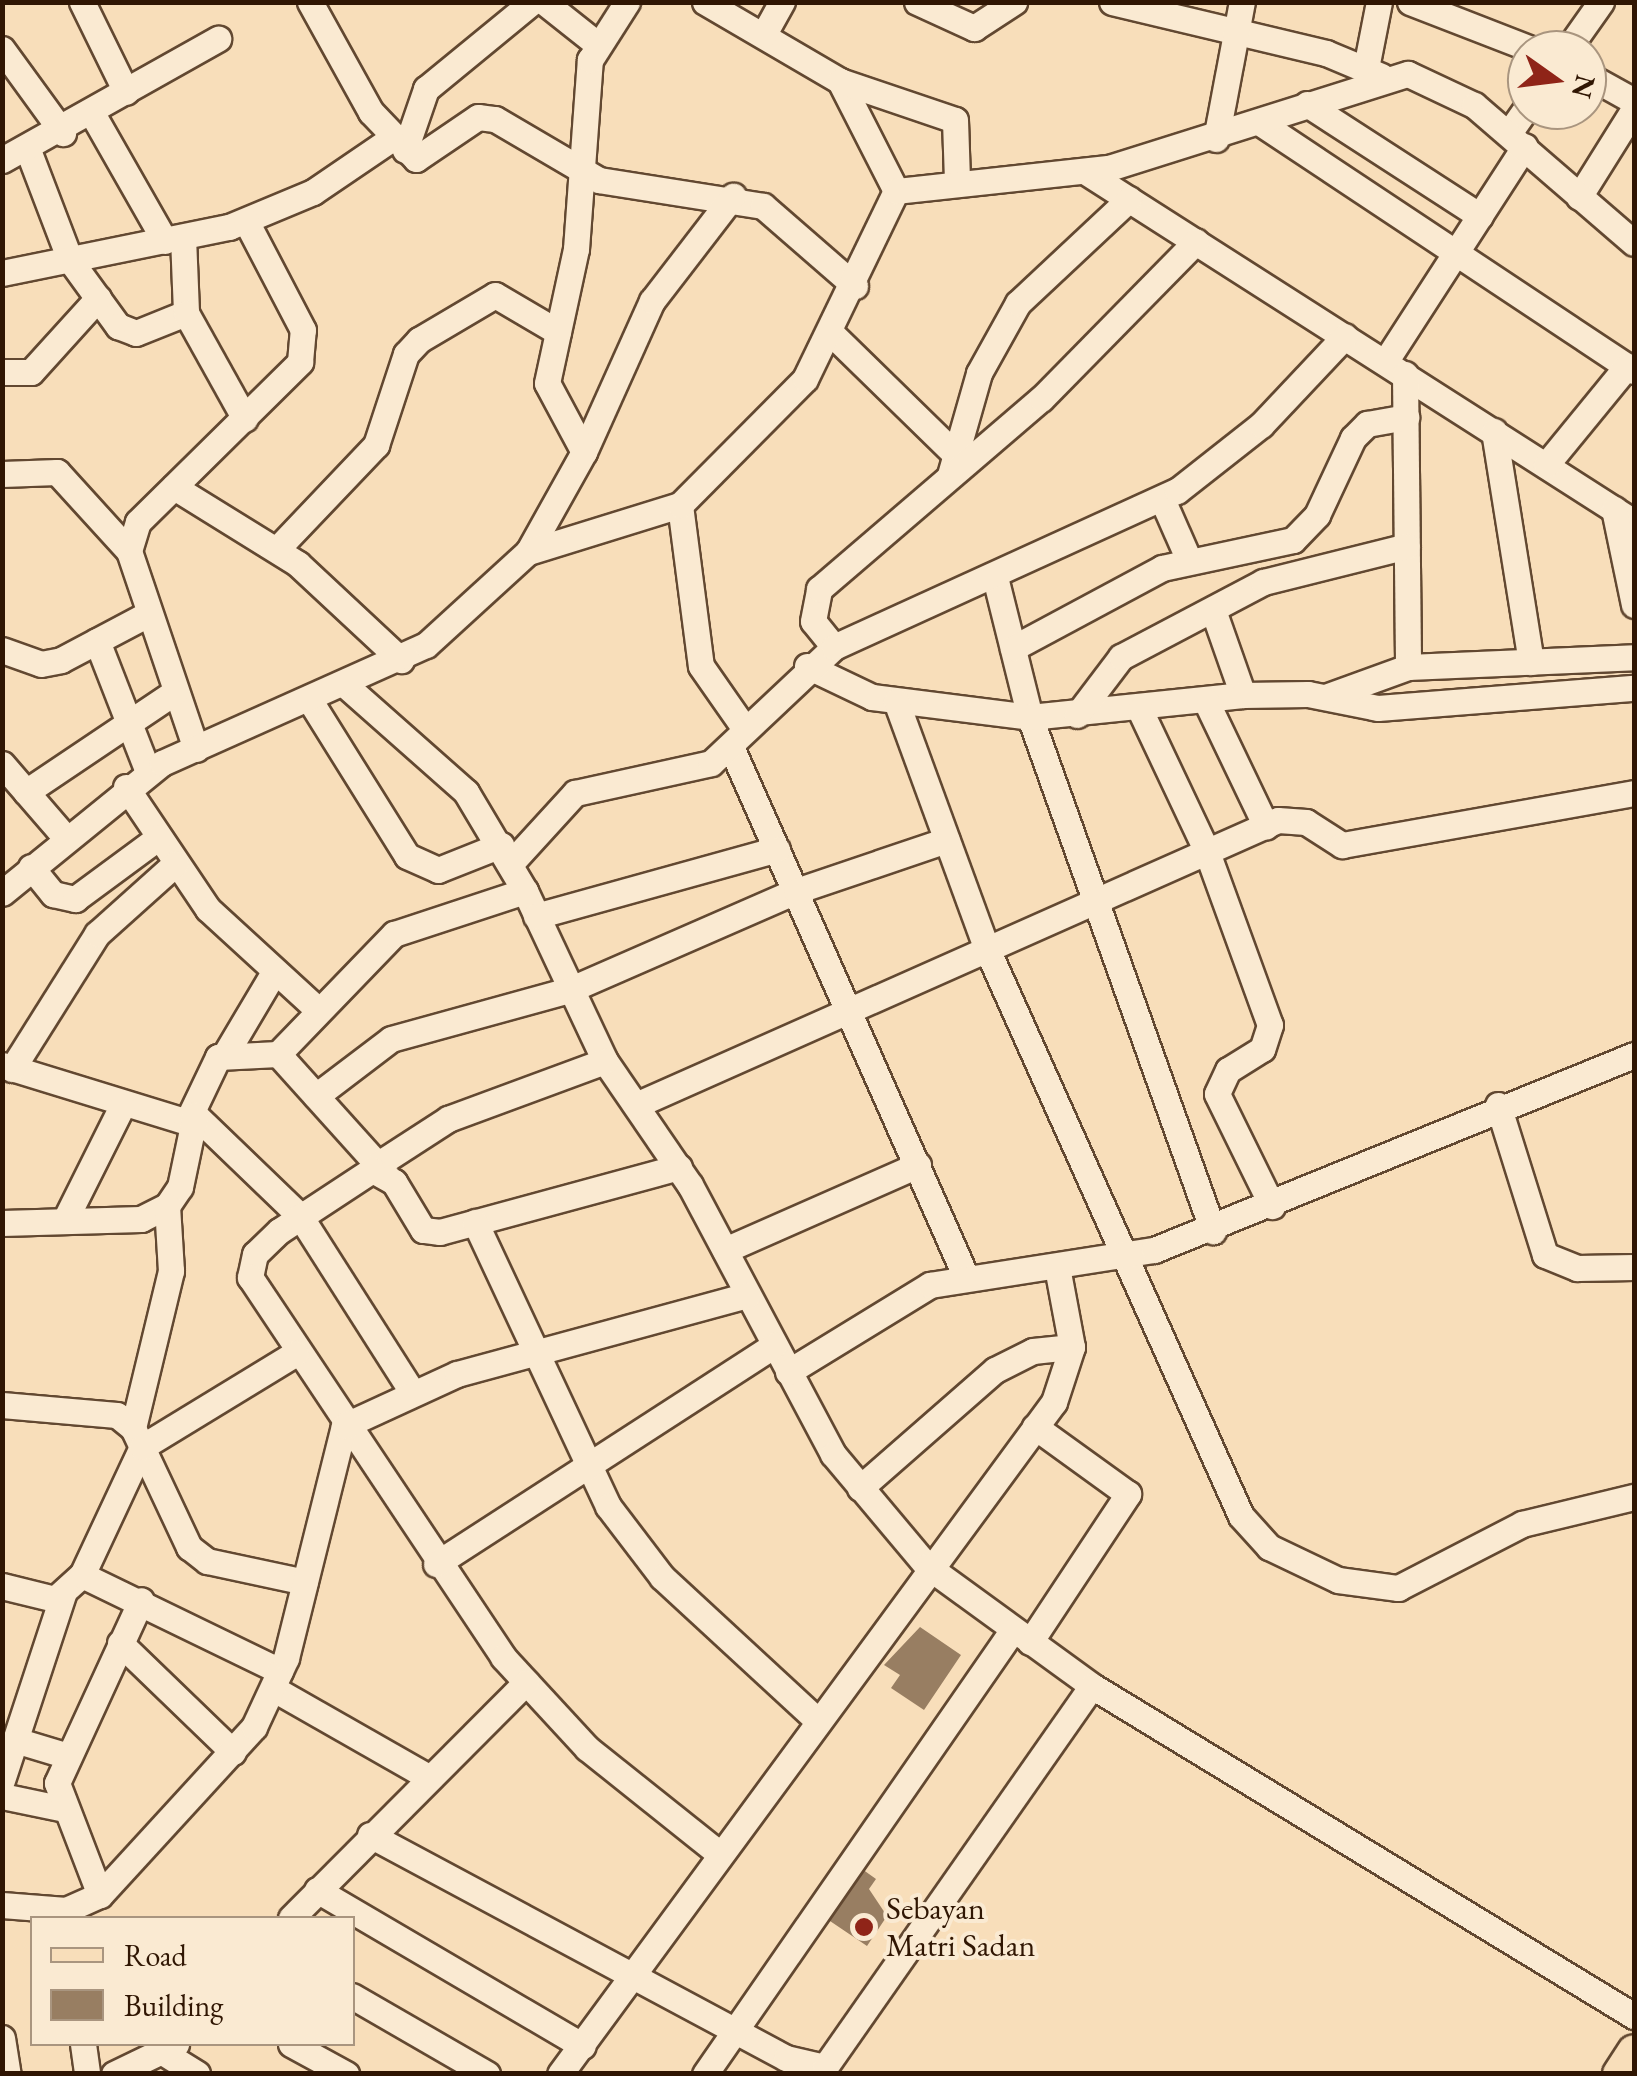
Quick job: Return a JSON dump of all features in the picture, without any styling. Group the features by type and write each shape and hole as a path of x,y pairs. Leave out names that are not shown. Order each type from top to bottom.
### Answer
{"main road":[{"path":"1619,2074 1634,2051"}],"street":[{"path":"82,2 126,92"},
{"path":"310,2 398,145 427,159 463,126 495,118 580,172 691,198 733,196 763,206 855,286"},
{"path":"2,273 246,221 313,192 398,145 426,89 532,2"},
{"path":"544,2 598,44"},
{"path":"584,452 546,383 558,332 598,44 627,2"},
{"path":"704,2 840,81 955,120 957,181"},
{"path":"764,34 782,2"},
{"path":"917,2 974,28 1014,2"},
{"path":"1112,2 1374,72 1440,83 1517,140 1634,243"},
{"path":"1216,138 1232,32 1242,2"},
{"path":"1374,72 1379,2"},
{"path":"1410,2 1507,40"},
{"path":"1582,30 1601,2"},
{"path":"2,160 63,133 218,40"},
{"path":"2,49 63,133"},
{"path":"896,191 957,181 1086,172 1216,138 1307,104 1374,72"},
{"path":"840,81 896,191"},
{"path":"1579,197 1634,105 1607,88"},
{"path":"1307,104 1480,216"},
{"path":"93,115 174,239 186,312 244,420"},
{"path":"1258,122 1631,369 1546,466"},
{"path":"1408,667 1406,417 1395,368 1456,251 1480,216 1520,130"},
{"path":"28,150 70,260 98,298 136,333 186,312"},
{"path":"1086,172 1624,516 1634,604"},
{"path":"528,552 680,505 768,421 833,335 896,191"},
{"path":"2,893 148,772 401,660 528,552 584,452 638,326 733,196"},
{"path":"691,198 713,222"},
{"path":"952,464 980,373 1018,303 1130,200"},
{"path":"129,551 138,522 244,420 304,347 246,221"},
{"path":"834,648 814,621 819,588 952,464 1053,388 1196,241"},
{"path":"277,549 376,444 406,354 419,340 495,295 558,332"},
{"path":"2,372 31,372 98,298"},
{"path":"833,335 952,464"},
{"path":"309,700 407,856 438,870 506,854 575,793 687,773 738,738 806,666 834,648 1162,499 1261,425 1345,336"},
{"path":"1012,648 1188,558 1293,540 1317,516 1353,438 1367,424 1406,417"},
{"path":"1494,431 1531,662"},
{"path":"2,474 40,468 72,481 129,551 146,615 196,749"},
{"path":"174,488 277,549 401,660"},
{"path":"1162,499 1188,558"},
{"path":"680,505 701,666 738,738 777,849 966,1277"},
{"path":"1077,715 1105,669 1213,610 1298,567 1407,546"},
{"path":"995,576 1030,718 1213,1231"},
{"path":"1213,610 1243,696"},
{"path":"2,650 42,664 146,615"},
{"path":"97,641 124,726 148,772"},
{"path":"1328,696 1408,667 1634,658"},
{"path":"806,666 833,685 896,702 1030,718 1140,710 1243,696 1328,696 1378,708 1634,688"},
{"path":"344,684 444,767 506,854 606,1061 679,1167 788,1372 860,1488 927,1566 1092,1686 1634,2016"},
{"path":"26,792 175,692"},
{"path":"1206,701 1266,826"},
{"path":"896,702 987,949 1241,1516 1303,1566 1367,1588 1398,1588 1522,1524 1634,1497"},
{"path":"1140,710 1207,852 1270,1025 1262,1049 1228,1070 1217,1094 1272,1206"},
{"path":"2,764 66,837"},
{"path":"126,787 176,863 273,974 317,1009"},
{"path":"636,1105 1294,817 1342,845 1634,792"},
{"path":"31,867 53,894 75,900 159,838"},
{"path":"316,1096 391,1038 570,990 796,891 947,840"},
{"path":"536,916 777,849"},
{"path":"176,863 98,934 7,1067 176,1124 195,1115"},
{"path":"226,1053 252,1060 278,1054 317,1009 394,934 526,891"},
{"path":"2,1223 142,1219 166,1206 180,1188 195,1115 273,974"},
{"path":"278,1054 381,1169 423,1230 475,1222 679,1167"},
{"path":"788,1372 896,1302 966,1277 1125,1256 1213,1231 1498,1105 1634,1055"},
{"path":"606,1061 448,1119 381,1169 358,1175 300,1216 256,1254 250,1277 436,1564 526,1682 587,1748 720,1854"},
{"path":"1498,1105 1545,1254 1577,1268 1634,1266"},
{"path":"65,1220 122,1106"},
{"path":"195,1115 300,1216 411,1390"},
{"path":"726,1250 918,1165"},
{"path":"2,1780 63,1594 82,1575 138,1438 171,1271 166,1206"},
{"path":"475,1222 588,1466 662,1577 817,1720"},
{"path":"560,2074 927,1566 1035,1427 1072,1348 1057,1267"},
{"path":"2,1906 67,1914 100,1895 233,1752 277,1680 344,1426 411,1390 747,1294"},
{"path":"436,1564 774,1345"},
{"path":"860,1488 996,1370 1033,1351 1072,1348"},
{"path":"138,1438 296,1352"},
{"path":"2,1405 99,1410 138,1438 189,1548 206,1561 305,1582"},
{"path":"705,2074 733,2027 1128,1494 1035,1427"},
{"path":"82,1575 141,1600 277,1680 428,1777"},
{"path":"2,1586 63,1594"},
{"path":"100,1895 64,1810 57,1782 65,1756 141,1600"},
{"path":"120,1643 233,1752"},
{"path":"293,1916 526,1682"},
{"path":"370,1835 805,2067 842,2055 1092,1686"},
{"path":"15,1740 65,1756"},
{"path":"2,1796 64,1810"},
{"path":"317,1890 583,2046"},
{"path":"355,1998 486,2074"},
{"path":"2,2038 8,2074"},
{"path":"83,2046 86,2074"},
{"path":"295,2046 346,2074"},
{"path":"114,2074 170,2048 197,2074"}],"building":[{"path":"920,1627 961,1655 924,1710 891,1688 900,1675 884,1665"},
{"path":"862,1869 876,1879 869,1889 887,1916 867,1946 827,1919"}],"place":[{"name":"Sebayan Matri Sadan","path":"864,1927"}]}
